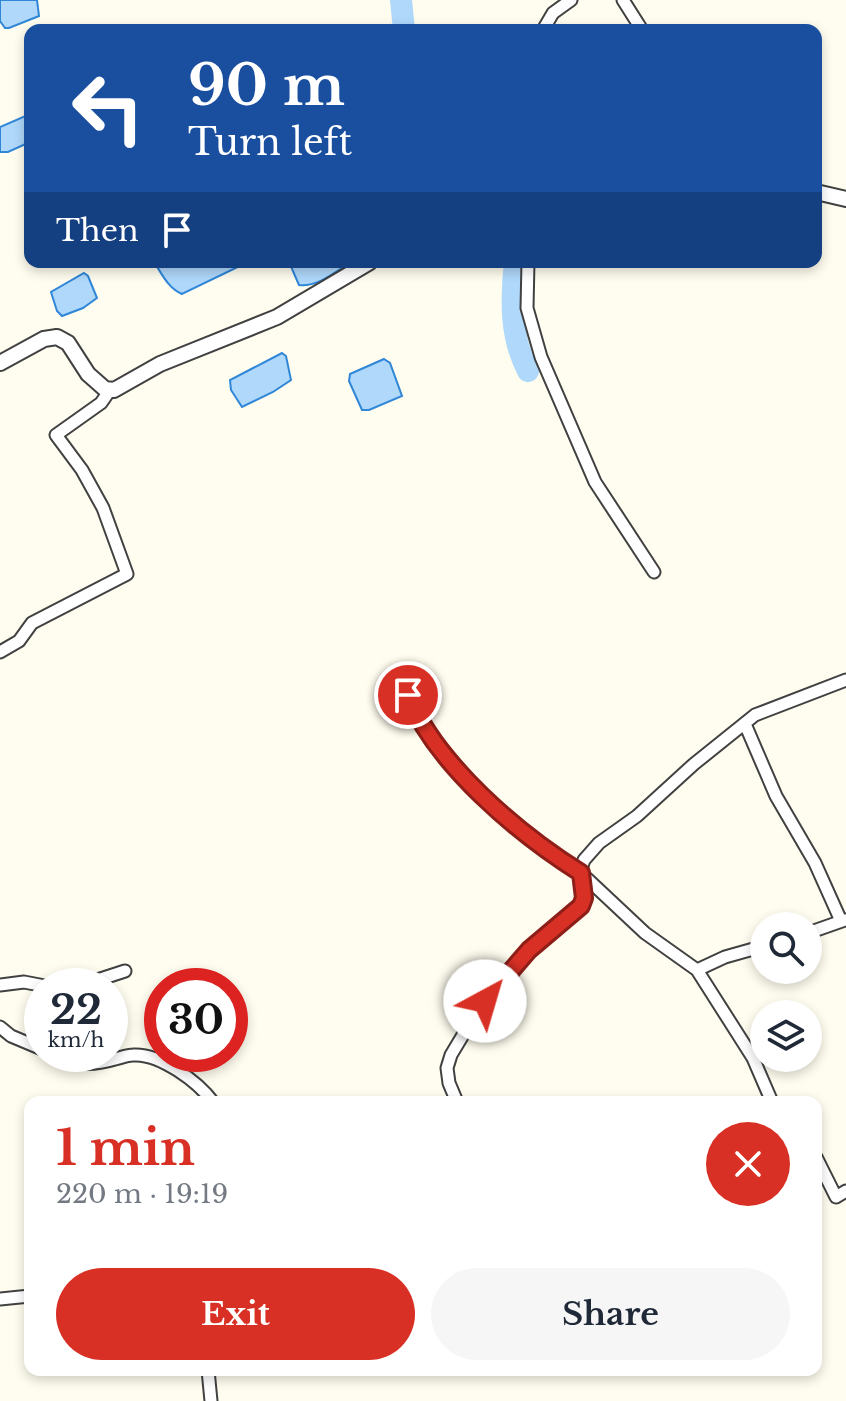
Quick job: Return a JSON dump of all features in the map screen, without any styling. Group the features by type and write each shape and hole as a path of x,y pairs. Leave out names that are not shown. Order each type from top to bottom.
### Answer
{"street":[{"path":"547,24 553,13 571,0"},
{"path":"623,0 638,24"},
{"path":"822,193 846,199"},
{"path":"0,652 19,641 32,623 127,574 103,508 82,470 56,435 101,403 110,390 160,364 277,317 360,268"},
{"path":"528,268 527,308 541,357 595,482 654,572"},
{"path":"2,358 44,339 63,338 88,374 110,390"},
{"path":"455,1096 447,1075 451,1055 495,987 529,950 581,906 584,898 581,873 589,852 637,816 694,764 755,715 846,680"},
{"path":"408,695 414,711 430,734 492,807 543,849 581,873 645,933 697,970 753,1058 769,1096"},
{"path":"745,724 776,796 815,863 843,920 822,928"},
{"path":"697,970 750,950"},
{"path":"0,985 24,982"},
{"path":"0,1027 24,1041"},
{"path":"128,1056 151,1057 189,1077 207,1096"},
{"path":"822,1169 836,1197 846,1191"},
{"path":"0,1299 24,1297"},
{"path":"209,1376 211,1401"}],"water":[{"path":"0,0 37,0 39,16 5,28 0,21"},
{"path":"24,117 24,145 0,152 0,127"},
{"path":"158,268 236,268 182,294 169,284"},
{"path":"292,268 342,268 320,281 299,285"},
{"path":"84,273 97,298 83,308 62,316 57,311 51,292"},
{"path":"282,353 286,356 291,380 242,407 231,390 230,380"},
{"path":"384,359 390,363 402,396 362,410 349,381 350,374"}],"waterway":[{"path":"401,0 403,24"},
{"path":"515,268 513,318 518,345 528,371"}],"route":[{"path":"408,695 414,711 436,742 492,807 543,849 581,873 584,898 581,906 529,950 485,1001"}]}
